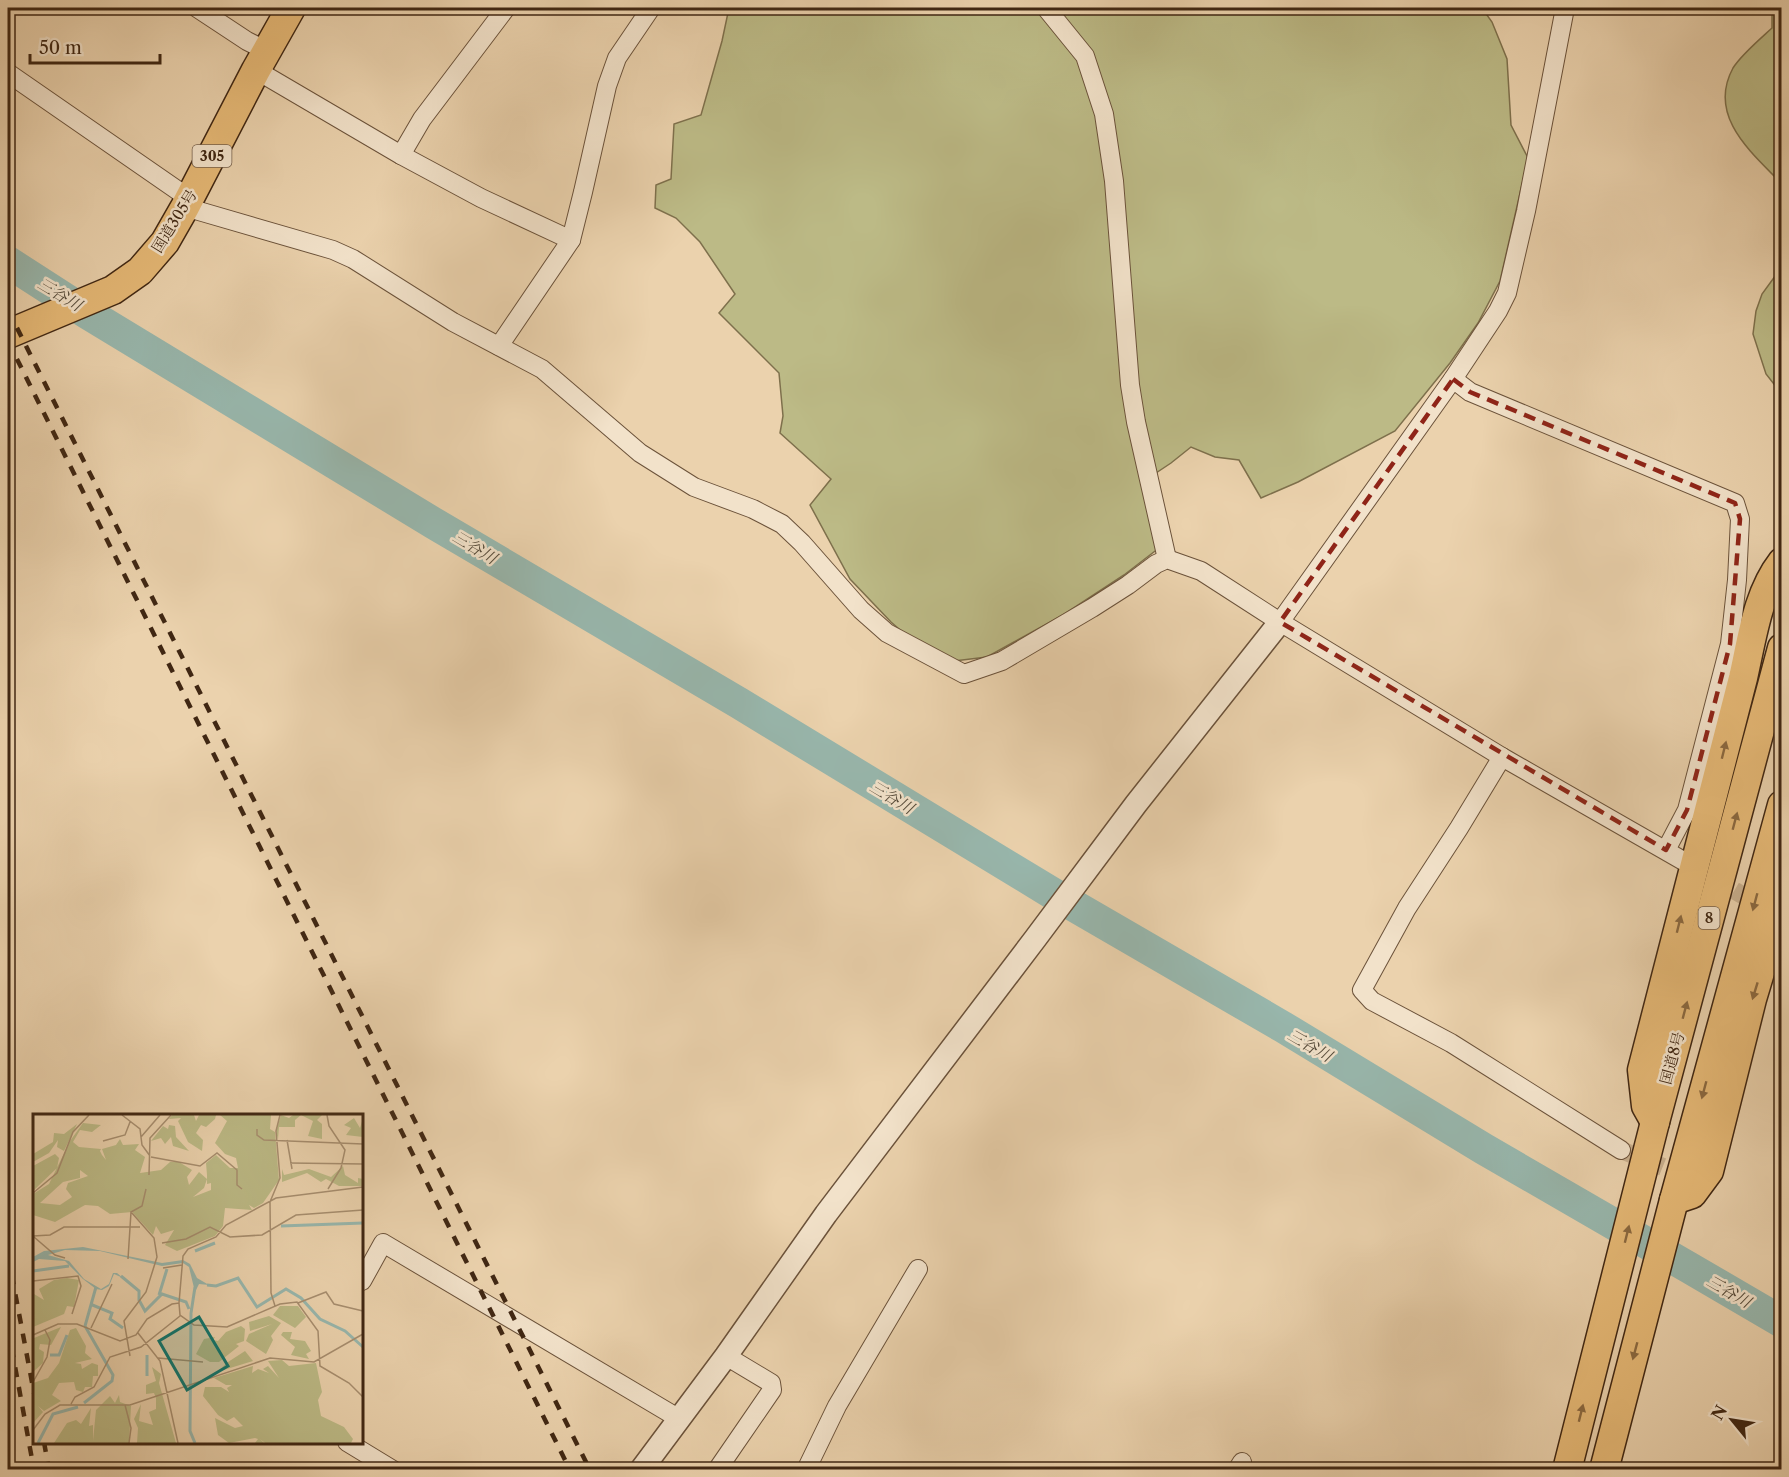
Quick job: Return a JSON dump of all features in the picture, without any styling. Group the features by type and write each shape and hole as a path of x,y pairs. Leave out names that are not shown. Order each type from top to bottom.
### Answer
{"highway":[{"name":"国道305号","path":"19,330 113,290 140,271 165,242 291,8"},
{"path":"1655,1122 1646,1106 1642,1070 1756,621 1771,576 1782,562"},
{"name":"国道8号","path":"1567,1470 1655,1122 1782,648"},
{"path":"1604,1470 1782,805"},
{"path":"1674,1203 1692,1194 1709,1171 1752,999 1780,910"}],"street":[{"path":"197,8 246,41 262,60 401,155 481,198 571,240"},
{"path":"401,155 422,119 506,8"},
{"path":"499,346 571,240 607,86 617,58 651,8"},
{"path":"1046,8 1085,56 1104,114 1114,181 1130,385 1136,422 1167,559"},
{"path":"641,1470 726,1356 826,1214 1136,804 1280,622 1453,379 1498,311 1507,292 1526,211 1565,8"},
{"path":"8,73 187,203 333,250 353,259 453,322 542,369 649,459 694,488 753,509 782,524 802,543 861,610 887,633 964,674 1002,661 1092,608 1156,564 1167,559 1201,571 1280,622 1502,757 1694,867"},
{"path":"1453,379 1470,392 1736,503 1740,519 1737,580 1730,644 1687,810 1666,850"},
{"path":"1502,757 1460,828 1407,909 1362,990 1372,1001 1450,1043 1621,1150"},
{"path":"363,1279 383,1243 678,1418"},
{"path":"806,1470 837,1406 918,1269"},
{"path":"717,1470 772,1390 771,1383 726,1356"},
{"path":"349,1444 393,1470"}],"highlighted area":[{"path":"1453,379 1470,392 1735,503 1740,519 1730,644 1687,810 1666,850 1280,622"}],"shaded area":[{"path":"729,8 1482,8 1492,22 1507,59 1511,125 1528,158 1500,281 1478,323 1450,363 1395,431 1298,482 1261,498 1239,460 1215,457 1191,447 1144,481 1159,548 1124,575 1063,615 987,657 954,661 914,642 891,622 850,579 810,505 831,479 780,433 783,416 779,373 719,313 735,294 700,242 676,218 655,208 656,185 671,179 674,124 701,115"},
{"path":"1772,8 1781,8 1781,183 1757,159 1736,132 1725,102 1726,85 1736,63 1772,28"},
{"path":"1781,268 1782,393 1766,374 1753,334 1756,311 1762,294"}],"waterway":[{"name":"三谷川","path":"8,262 87,313 435,524 739,703 1052,893 1283,1027 1484,1149 1782,1322"}],"tunnel":[{"path":"1711,877 1763,907"},
{"path":"1621,1150 1690,1178"}],"railway":[{"path":"8,310 590,1470"},
{"path":"8,341 570,1470"},
{"path":"8,1255 33,1388"},
{"path":"8,1328 34,1470"},
{"path":"44,1444 49,1470"}]}
